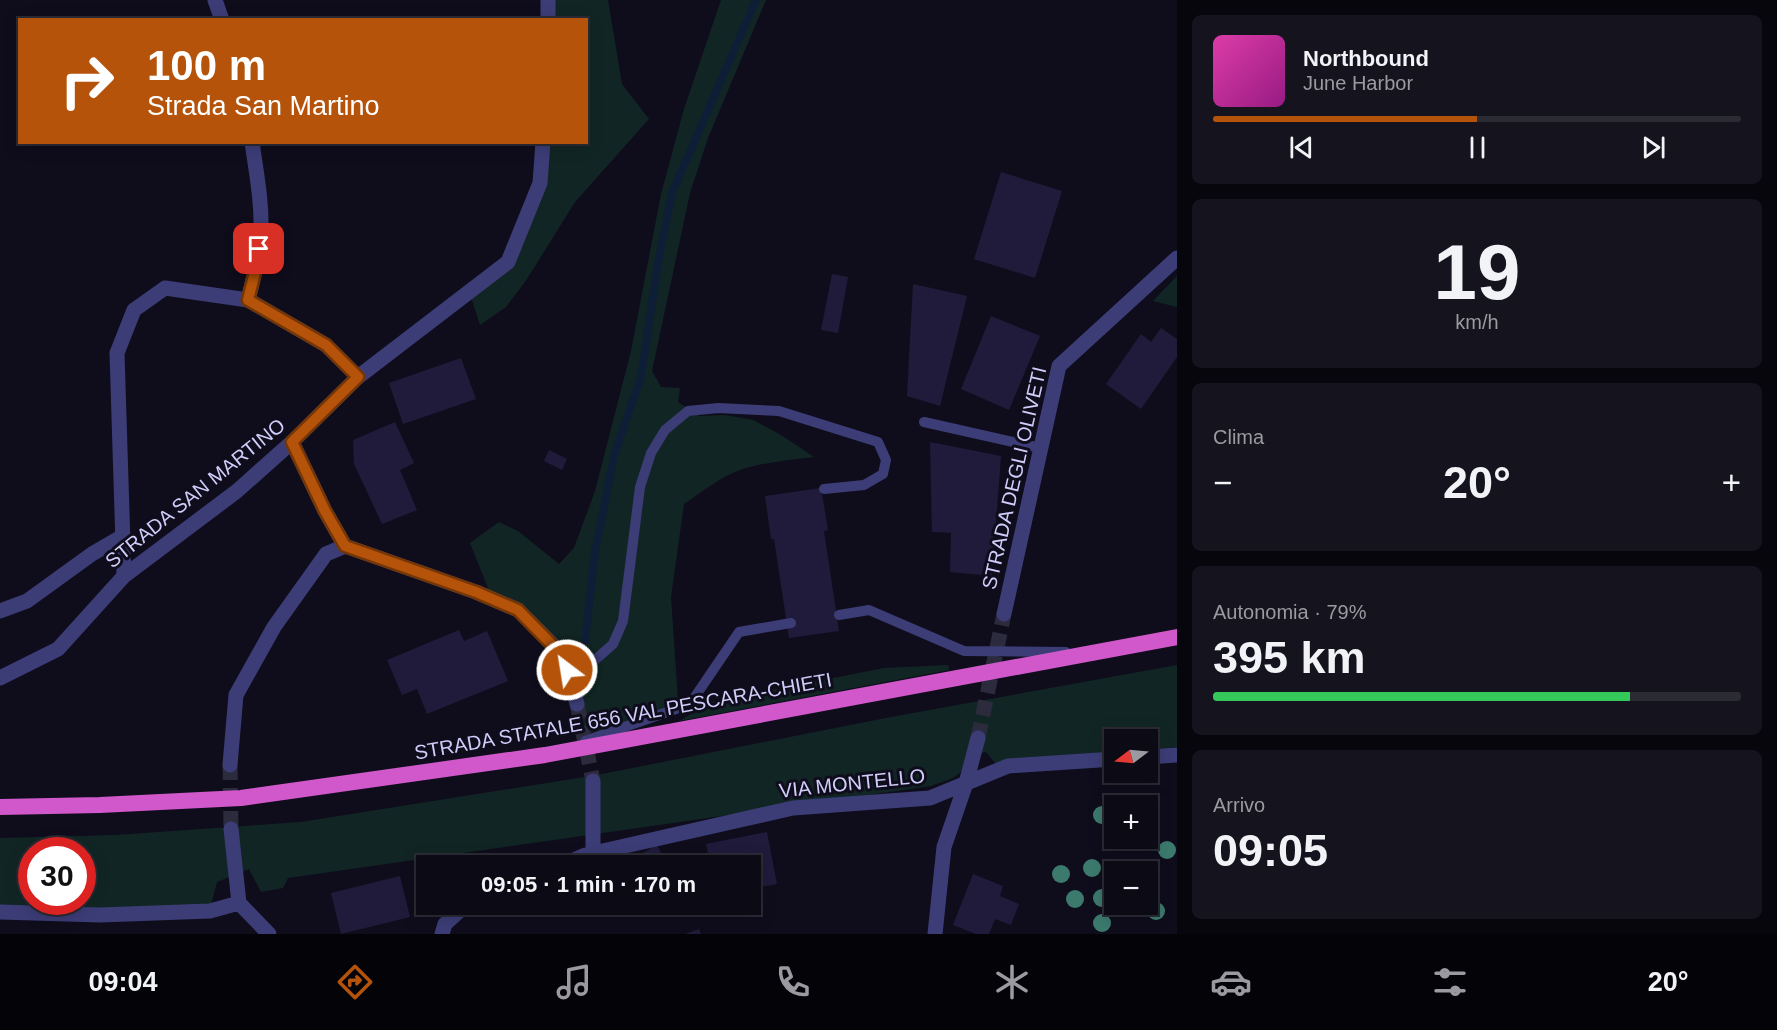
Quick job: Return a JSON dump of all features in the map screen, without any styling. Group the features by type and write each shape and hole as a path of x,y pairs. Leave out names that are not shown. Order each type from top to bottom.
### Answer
{"highway":[{"name":"STRADA STATALE 656 VAL PESCARA-CHIETI","path":"0,807 241,798 545,755 1177,637"}],"street":[{"path":"215,0 221,18"},
{"path":"548,0 548,18"},
{"path":"248,300 256,268 261,230 259,190 252,144"},
{"name":"STRADA SAN MARTINO","path":"0,678 58,649 124,576 237,491 292,442 358,377 508,262 540,183 543,144"},
{"name":"STRADA DEGLI OLIVETI","path":"1004,614 1059,366 1177,258"},
{"path":"124,576 117,353 135,310 165,288 248,300 326,345 358,377"},
{"path":"292,442 325,511 345,546 476,592 518,610 562,655 577,704"},
{"path":"0,611 27,601 92,554 123,536"},
{"path":"230,765 236,695 274,627 326,554 345,546"},
{"path":"936,934 944,848 966,783 978,738"},
{"path":"1158,756 1177,755"},
{"name":"VIA MONTELLO","path":"593,854 793,808 930,798 1008,766 1104,760"},
{"path":"593,781 593,854"},
{"path":"231,829 239,903 269,934"},
{"path":"0,912 100,915 210,911 239,903"},
{"path":"442,934 445,924 454,915"}],"lane":[{"path":"567,670 595,660 613,644 623,621 640,487 651,453 665,430 688,411 718,408 779,411 878,442 886,460 883,474 864,484 824,489"},
{"path":"924,422 1040,448"},
{"path":"839,615 869,610 964,651 1087,653"},
{"path":"545,755 690,704 739,632 791,623"}],"green space":[{"path":"552,0 608,0 622,84 649,119 575,202 527,279 506,307 480,325 470,294 510,262 546,144 588,144 588,18 552,18"},
{"path":"721,0 766,0 708,138 690,193 652,371 661,387 680,388 678,402 699,416 725,415 753,420 814,457 768,463 740,470 718,481 684,504 671,597 678,701 645,717 586,734 571,663 490,593 470,543 499,522 518,531 559,564 574,548 595,491 631,351 661,194 684,109"},
{"path":"1177,276 1177,307 1153,301"},
{"path":"948,665 949,670 679,721 712,702 884,668"},
{"path":"1177,665 1177,747 1158,749 1158,729 1104,729 1104,754 995,763 986,752 970,755 963,769 955,777 931,786 449,855 416,855 416,860 288,878 283,888 261,892 249,869 217,882 210,909 96,910 96,837 38,837 115,835 301,822 597,775 891,717"},
{"path":"0,838 18,838 18,910 0,910"}],"building":[{"path":"1001,172 1062,191 1035,278 974,259"},
{"path":"832,274 848,277 838,333 821,330"},
{"path":"913,284 967,296 940,406 907,396"},
{"path":"991,316 1040,336 1009,410 961,389"},
{"path":"1161,328 1177,339 1177,357 1141,409 1106,384 1141,334 1151,342"},
{"path":"461,358 476,399 403,424 389,383"},
{"path":"395,422 414,463 400,470 417,510 382,524 354,464 353,440"},
{"path":"930,442 1001,456 992,576 950,572 951,533 932,532"},
{"path":"549,450 567,459 562,470 544,461"},
{"path":"821,488 828,530 824,531 839,631 789,638 765,496"},
{"path":"459,630 464,641 487,631 508,681 427,714 417,689 402,695 387,660"},
{"path":"767,832 777,884 761,887 761,855 708,855 706,844"},
{"path":"657,845 662,855 639,855"},
{"path":"973,874 1003,886 1000,896 1019,904 1011,925 995,919 989,934 976,934 953,925"},
{"path":"400,876 410,917 341,934 331,893"},
{"path":"699,929 701,934 685,934"}],"waterway":[{"path":"585,641 595,552 614,456 641,377 658,263 672,193 756,0"}],"tunnel":[{"path":"978,738 1004,614"},
{"path":"577,704 593,781"},
{"path":"230,765 231,829"}],"route":[{"path":"259,249 248,300 326,345 358,377 292,442 325,511 345,546 476,592 518,610 562,655 567,670"}]}
